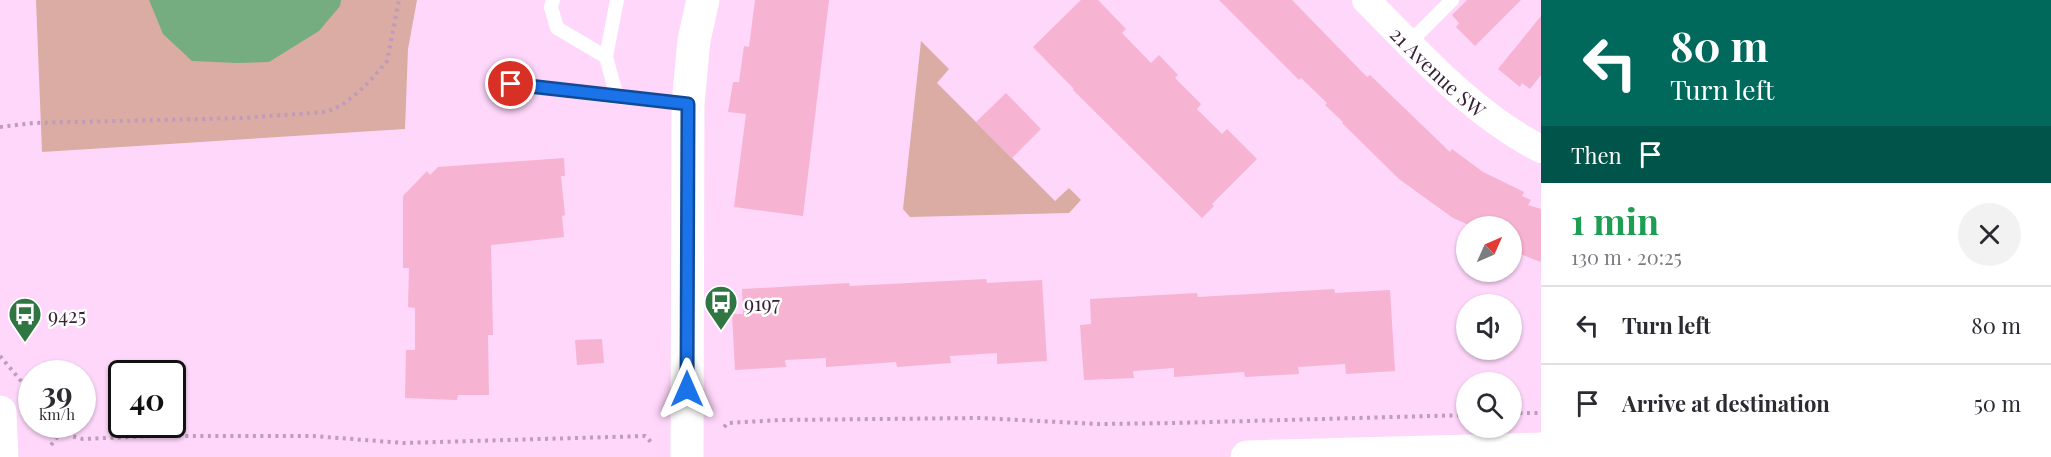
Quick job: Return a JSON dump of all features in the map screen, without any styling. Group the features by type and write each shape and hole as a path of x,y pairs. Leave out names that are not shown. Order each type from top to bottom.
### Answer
{"street":[{"path":"687,457 688,104 694,40 703,0"},
{"name":"21 Avenue SW","path":"1366,0 1468,101 1516,136 1541,149"},
{"path":"0,412 2,457"},
{"path":"1247,457 1541,449"}],"lane":[{"path":"553,0 551,7 557,28 606,57"},
{"path":"617,0 606,57 617,97"},
{"path":"1409,43 1452,0"},
{"path":"511,84 688,104"}],"path":[{"path":"0,127 33,123 242,118 326,112 342,105 356,94 387,62 399,0"},
{"path":"0,356 18,377"},
{"path":"1522,413 1541,413"},
{"path":"724,427 728,423 792,420 980,418 1099,424 1456,415"},
{"path":"96,438 313,436 404,443 645,436 651,442"},
{"path":"51,445 57,438"}],"shaded area":[{"path":"36,0 417,0 408,49 405,129 42,152"},
{"path":"149,0 341,0 340,6 319,31 269,62 237,63 192,61 163,34"},
{"path":"921,41 949,69 937,83 1055,201 1069,188 1081,200 1069,213 910,217 903,209"}],"building":[{"path":"755,0 829,0 803,216 734,207 746,114 728,112 733,82 739,82 744,46 749,47"},
{"path":"1081,0 1098,0 1126,29 1122,33 1151,63 1159,55 1178,75 1175,78 1201,104 1197,109 1222,134 1227,129 1257,159 1212,204 1214,206 1202,218 1033,47"},
{"path":"1219,0 1292,0 1367,77 1370,75 1450,152 1452,149 1483,172 1524,192 1522,196 1531,200 1528,205 1541,209 1541,262 1522,255 1522,216 1456,216 1456,219 1453,218 1399,179 1342,123 1325,105 1327,103 1301,78 1299,80"},
{"path":"1467,0 1521,0 1475,46 1456,27 1459,23 1452,15"},
{"path":"1541,16 1541,75 1530,89 1522,83 1520,87 1498,69"},
{"path":"1006,93 1041,129 1012,158 976,122"},
{"path":"564,158 565,176 561,176 565,215 562,216 564,237 491,245 493,335 488,335 489,395 458,395 457,400 405,398 406,350 415,350 415,308 408,307 409,268 403,268 403,196 427,171 430,175 438,167"},
{"path":"986,279 987,283 1042,280 1047,361 997,364 997,353 950,356 951,363 897,367 896,362 826,367 826,358 785,360 786,367 735,370 732,314 743,314 742,289"},
{"path":"1334,289 1335,293 1390,290 1395,371 1346,374 1345,364 1298,367 1299,374 1245,377 1244,372 1174,377 1174,368 1133,371 1134,378 1084,380 1080,325 1091,324 1090,299 1197,293 1198,297"},
{"path":"602,339 604,363 577,365 575,340"}],"place":[{"name":"9197","path":"721,331"},
{"name":"9425","path":"25,343"}],"route":[{"path":"511,84 688,104 687,389"}]}
